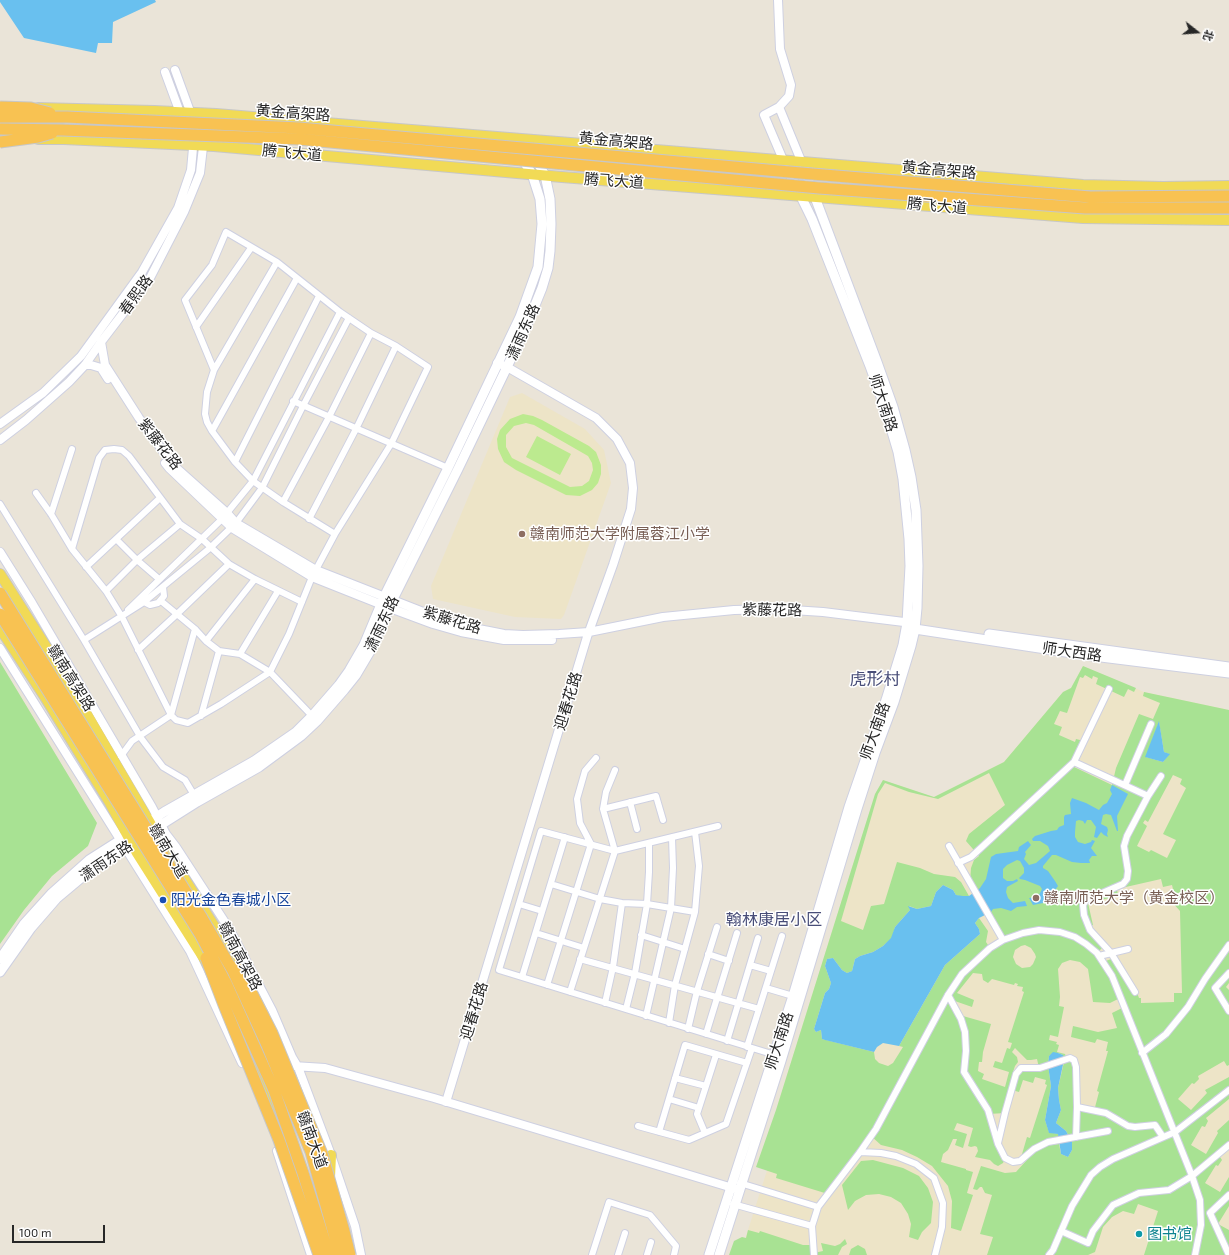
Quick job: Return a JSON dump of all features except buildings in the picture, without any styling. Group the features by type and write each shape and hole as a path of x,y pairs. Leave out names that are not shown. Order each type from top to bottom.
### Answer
{"highway":[{"path":"0,107 31,108 67,117"},
{"name":"黄金高架路","path":"0,117 67,117 299,128 820,175 1090,197 1229,196"},
{"name":"黄金高架路","path":"0,128 298,139 819,188 1085,208 1229,208"},
{"path":"0,142 38,137 62,130"},
{"name":"赣南高架路","path":"0,593 198,921 274,1090 303,1173 329,1255"},
{"name":"赣南高架路","path":"0,614 198,921 233,971 267,1045 311,1152 340,1255"},
{"path":"198,921 224,1005 280,1140 321,1255"},
{"path":"198,921 240,969 272,1033 322,1154 344,1231 348,1255"}],"main road":[{"path":"0,107 179,112 1083,185 1163,187 1229,186"},
{"name":"腾飞大道","path":"0,139 64,139 192,145 1083,218 1229,220"},
{"name":"潇雨东路","path":"155,823 271,759 301,736 314,719 356,675 372,648 387,603 448,468 520,317 538,267 542,224 540,199 532,174 509,139"},
{"name":"潇雨东路","path":"387,603 458,469 529,320 542,288 548,268 551,224 550,199 545,175 524,140"},
{"name":"师大南路","path":"709,1255 731,1204 781,1061 857,809 875,753 894,702 911,646 909,539 903,479 898,452 885,408 870,366 815,226 784,162"},
{"name":"师大南路","path":"737,1186 774,1056 849,807 886,700 903,645 911,626 918,566 918,539 915,503 905,450 893,407 802,163"},
{"name":"赣南大道","path":"0,574 155,823 219,934 261,1016 303,1117 330,1192 348,1255"},
{"name":"师大西路","path":"911,626 1229,667"},
{"name":"师大西路","path":"911,626 1085,654 1229,673"},
{"name":"赣南大道","path":"0,628 102,789 126,842 137,854 199,949 222,988 258,1068 281,1127 321,1255"},
{"name":"潇雨东路","path":"0,972 31,928 57,898 72,884 126,842 194,796 266,753 314,719"},
{"name":"潇雨东路","path":"0,959 24,924 52,893 89,860 126,842"},
{"path":"330,1192 331,1155"},
{"path":"284,1172 304,1197"},
{"name":"师大南路","path":"719,1255 731,1204"}],"street":[{"path":"778,0 780,49 791,85 789,96 780,107 764,115 784,162"},
{"name":"春熙路","path":"0,440 26,420 69,382 85,365 150,278 184,212 200,173 203,146 175,70"},
{"name":"春熙路","path":"0,424 43,393 81,356 142,272 178,208 191,170 193,148 165,72"},
{"path":"780,107 802,163"},
{"path":"36,493 51,514 72,549 106,591 122,617 171,715 176,720 188,723 270,672 289,634 314,573 335,534 391,444 428,367 396,346 371,333 340,312 277,262 226,232 212,265 186,300 214,370"},
{"path":"196,328 251,248"},
{"path":"277,262 214,370 207,392 205,414 212,431 235,462 253,481 309,519 335,534"},
{"path":"212,431 297,278"},
{"path":"235,462 319,296"},
{"path":"122,617 140,597 202,540 253,481 340,312"},
{"path":"84,640 144,602 210,548 234,526 262,488 349,318"},
{"path":"283,502 329,417 371,333"},
{"name":"紫藤花路","path":"101,342 105,365 148,430 174,465 234,526 314,573 434,624 487,638 522,641 588,635 663,617 734,610 777,609 824,612 911,626"},
{"path":"309,519 356,429 396,346"},
{"name":"迎春花路","path":"446,1102 588,635 631,509 633,488 630,463 617,439 596,418 498,363"},
{"name":"紫藤花路","path":"85,365 101,368 138,426 169,468 224,516"},
{"path":"293,401 448,468"},
{"path":"51,514 72,448"},
{"path":"72,549 99,458 105,450 122,450 129,456 180,524 202,540 228,564 302,602"},
{"path":"86,567 160,498"},
{"path":"0,504 84,640 140,735 163,767 185,780 194,796"},
{"path":"106,591 138,560 180,524"},
{"path":"116,539 159,579"},
{"path":"0,552 32,603 152,807 155,823 176,847 230,930 272,1010 292,1057 298,1067 331,1155 355,1226 361,1255"},
{"path":"138,650 228,564"},
{"path":"206,641 255,579"},
{"path":"144,602 153,605 161,601 164,593 163,587"},
{"path":"240,654 278,590"},
{"path":"161,601 206,641 219,650 240,654 270,672 314,719"},
{"path":"121,756 132,741 171,715 194,629"},
{"path":"0,648 126,842 190,951 247,1072 271,1131 311,1255"},
{"path":"201,716 219,650"},
{"path":"958,864 971,857 1074,762 1109,689"},
{"path":"1125,785 1152,724"},
{"path":"547,985 590,844 580,823 577,799 585,771 596,758"},
{"path":"1074,762 1148,796"},
{"path":"570,992 615,851 604,809 606,792 615,770"},
{"path":"1135,992 1111,953 1090,930 1084,915 1083,905 1086,900 1123,884 1127,879 1128,872 1124,846 1127,836 1148,796 1161,776"},
{"path":"604,809 656,796 663,820"},
{"path":"630,802 637,829"},
{"path":"718,826 615,851 541,831 499,970 774,1056"},
{"path":"669,1022 675,985 695,912 699,866 695,832"},
{"path":"646,1016 671,908 673,868 672,837"},
{"path":"522,977 565,838"},
{"path":"626,1010 635,973 646,904 649,872 649,843"},
{"path":"948,846 1003,940"},
{"path":"551,884 600,899 622,903 646,904 695,912"},
{"path":"605,1003 613,967 622,903"},
{"path":"519,904 542,911"},
{"path":"688,1029 697,991 717,927"},
{"path":"814,1255 812,1226 818,1207 860,1152 876,1128 948,995 962,974 990,948 1003,940 1034,931 1060,932 1075,937 1086,944 1099,956 1112,976 1175,1132 1200,1200 1201,1225 1195,1255"},
{"path":"536,932 584,948"},
{"path":"706,1034 737,933"},
{"path":"641,935 685,949"},
{"path":"638,1126 689,1140 726,1124 746,1063 759,1009 782,936"},
{"path":"727,1041 758,938"},
{"path":"1142,1053 1166,1034 1188,1008 1205,979 1229,945"},
{"path":"1099,956 1128,950"},
{"path":"708,954 728,961"},
{"path":"580,959 635,973 759,1009"},
{"path":"750,965 771,970"},
{"path":"1229,973 1215,988 1229,1011"},
{"path":"766,988 793,996"},
{"path":"948,995 961,1019 965,1032 966,1051 964,1072 988,1110 998,1144 1005,1158 1013,1162 1020,1161 1034,1149 1048,1142 1108,1131"},
{"path":"660,1132 685,1045 746,1063"},
{"path":"705,1134 697,1114 716,1055"},
{"path":"998,1144 1016,1074 1021,1068 1040,1068 1070,1058 1074,1060 1076,1067 1076,1137"},
{"path":"282,1065 325,1068 737,1186 818,1207"},
{"path":"675,1078 706,1086"},
{"path":"1049,1255 1062,1231 1072,1206 1095,1171 1113,1159 1175,1132 1229,1090"},
{"path":"669,1099 699,1108"},
{"path":"1077,1107 1106,1113 1128,1126 1135,1127 1155,1125 1163,1137"},
{"path":"1062,1231 1088,1243 1093,1231 1114,1206 1139,1193 1169,1190 1192,1176 1229,1145"},
{"path":"860,1152 881,1153 896,1156 916,1164 934,1178 943,1204 942,1227 935,1255"},
{"path":"1229,1195 1210,1213 1229,1255"},
{"path":"592,1255 609,1202 650,1215 676,1246 674,1255"},
{"path":"731,1204 812,1226"},
{"path":"618,1255 625,1233"},
{"path":"647,1255 650,1242"}],"shaded area":[{"name":"赣南师范大学附属蓉江小学","path":"522,393 585,429 604,450 611,483 564,615 561,619 515,617 433,599 431,586 510,397"},
{"name":"赣南师范大学（黄金校区）","path":"1083,666 1144,692 1229,710 1229,1255 740,1255 779,1133 776,1110 875,794 883,780 934,797 1004,762 1063,692 1071,688"}],"green space":[{"path":"523,414 533,416 589,446 596,452 601,465 601,474 598,483 592,490 580,496 566,495 516,470 504,462 498,449 497,439 500,430 510,419","holes":["526,423 534,425 588,456 592,463 593,470 589,481 582,486 570,487 512,458 506,447 506,435 514,426"]},
{"path":"537,436 571,454 560,475 526,457"},
{"path":"0,662 97,823 88,846 52,876 24,910 0,944"},
{"name":"赣南师范大学（黄金校区）","path":"1083,666 1136,688 1134,692 1128,689 1124,697 1096,684 1098,678 1093,676 1092,679 1085,675 1083,678 1080,677 1067,713 1060,711 1054,724 1062,727 1059,735 1075,742 1076,739 1084,741 1072,766 1112,785 1116,768 1139,714 1153,719 1160,703 1143,696 1144,692 1229,710 1229,983 1226,987 1229,990 1229,1065 1227,1066 1224,1061 1198,1076 1199,1079 1194,1084 1192,1083 1178,1099 1191,1110 1207,1093 1205,1090 1229,1077 1229,1099 1206,1118 1208,1121 1205,1127 1202,1126 1191,1145 1206,1154 1218,1133 1217,1131 1229,1120 1229,1149 1220,1157 1222,1160 1218,1166 1216,1165 1205,1183 1220,1192 1229,1177 1229,1206 1218,1224 1229,1230 1229,1255 1144,1255 1158,1211 1138,1204 1134,1214 1123,1211 1112,1217 1103,1227 1095,1252 1088,1255 987,1255 993,1237 980,1234 992,1195 985,1193 982,1187 977,1190 973,1189 981,1166 1005,1173 1016,1172 1035,1151 1049,1145 1059,1144 1061,1154 1068,1157 1072,1150 1072,1142 1066,1131 1056,1123 1061,1110 1058,1088 1064,1062 1063,1055 1058,1053 1053,1053 1049,1056 1048,1065 1051,1086 1045,1120 1049,1132 1058,1134 1059,1140 1048,1142 1034,1149 1020,1161 1027,1137 1030,1138 1047,1085 1045,1084 1046,1080 1035,1077 1033,1083 1023,1080 1019,1092 1012,1090 1005,1113 989,1114 998,1144 1005,1158 1003,1163 998,1166 990,1160 975,1157 978,1151 977,1147 968,1146 973,1128 957,1123 954,1130 967,1134 963,1148 955,1145 957,1139 953,1139 948,1150 943,1154 941,1162 973,1172 967,1193 973,1195 961,1231 951,1228 952,1201 948,1186 932,1166 902,1150 881,1145 871,1136 860,1153 828,1194 776,1178 777,1174 756,1167 776,1110 875,794 883,780 934,797 1004,762 1063,692 1071,688","holes":["1159,722 1164,752 1169,754 1163,762 1146,757","989,773 1005,805 969,834 966,841 979,856 974,860 971,868 970,882 1003,940 990,948 986,942 988,931 979,918 975,923 980,934 945,965 899,1046 903,1047 893,1063 888,1066 879,1063 875,1059 874,1052 822,1039 821,1030 816,1032 814,1029 825,993 829,989 831,983 825,966 827,959 833,958 842,970 847,973 852,971 855,959 873,952 892,938 895,927 910,910 909,906 917,909 931,906 936,892 943,885 953,890 956,895 963,897 969,896 961,882 955,877 934,874 920,868 897,862 884,904 871,906 863,930 841,921 878,794 885,783 909,792 938,799","1173,775 1182,779 1180,784 1186,788 1163,834 1176,840 1167,858 1151,850 1149,852 1137,846 1147,826 1143,823 1145,820 1148,822","1161,879 1163,887 1172,885 1173,889 1169,891 1171,901 1180,911 1182,993 1174,993 1174,1002 1141,1003 1141,998 1139,998 1136,990 1133,989 1114,958 1103,962 1097,953 1103,947 1086,928 1093,925 1088,903 1118,896 1117,889","1025,945 1031,948 1036,957 1033,964 1030,967 1022,968 1016,964 1013,957 1015,950","1070,960 1080,962 1088,969 1093,1002 1110,1003 1120,998 1124,1007 1112,1013 1117,1028 1098,1032 1073,1026 1071,1037 1095,1043 1097,1039 1108,1042 1106,1051 1108,1051 1097,1091 1099,1092 1094,1111 1077,1107 1076,1067 1074,1060 1070,1058 1067,1059 1065,1054 1057,1052 1059,1045 1056,1044 1057,1042 1049,1040 1050,1035 1058,1037 1064,1007 1059,1006 1060,997 1058,969 1062,963","973,973 982,974 983,980 988,983 992,979 1014,985 1015,983 1018,984 1017,986 1023,987 1022,991 1024,992 1008,1042 1012,1043 1010,1049 1007,1048 1002,1063 995,1061 993,1067 1009,1072 1005,1087 982,1079 984,1074 978,1071 979,1062 982,1062 983,1052 991,1024 963,1016 952,1000 972,1007 974,1000 957,993","1015,1048 1027,1060 1037,1059 1039,1068 1021,1068 1016,1074 1013,1072 1018,1062 1017,1057 1012,1052"]},
{"path":"873,1160 903,1168 919,1176 928,1188 933,1202 931,1223 922,1232 918,1240 909,1237 911,1224 908,1214 901,1203 891,1197 879,1194 866,1195 855,1201 848,1210 842,1185 861,1161"},
{"path":"748,1230 759,1233 760,1231 803,1245 813,1245 814,1253 823,1251 821,1243 835,1246 840,1244 845,1239 847,1244 842,1247 838,1255 729,1255 734,1241 742,1237 746,1238"},
{"path":"858,1245 865,1249 867,1255 849,1255 851,1249"}],"water":[{"path":"0,0 155,0 156,2 113,22 112,43 98,43 96,53 24,38"},
{"path":"1159,721 1164,752 1170,754 1163,762 1145,757"},
{"path":"1112,785 1128,794 1117,816 1118,831 1111,815 1103,815 1101,824 1107,827 1108,837 1101,832 1097,838 1094,837 1096,827 1091,820 1087,820 1085,824 1083,821 1076,821 1075,837 1078,842 1085,844 1091,842 1092,840 1095,841 1091,848 1097,856 1092,856 1089,860 1090,863 1081,863 1072,862 1056,855 1052,855 1043,868 1048,871 1058,886 1043,903 1033,905 1029,898 1038,897 1042,889 1040,886 1019,878 1024,873 1024,868 1020,861 1017,860 1007,865 1003,869 1003,878 1007,881 1017,879 1018,881 1007,887 1006,892 1008,898 1013,903 1025,901 1027,906 1017,907 1011,911 1001,908 993,909 991,912 979,918 975,923 980,934 945,965 899,1046 883,1043 877,1047 874,1052 822,1039 821,1030 816,1032 814,1029 825,993 829,989 831,983 825,966 827,959 833,958 842,970 847,973 852,971 855,959 873,952 883,946 891,938 895,927 910,910 908,906 917,909 931,906 936,892 943,885 953,890 956,895 963,896 969,896 980,888 986,879 991,857 996,854 1018,851 1019,847 1028,841 1031,845 1025,852 1026,854 1024,859 1029,865 1036,863 1050,851 1048,846 1040,841 1033,841 1032,839 1035,836 1057,830 1059,827 1064,825 1065,815 1071,814 1070,803 1072,798 1099,810 1107,803 1112,794 1110,790"},
{"path":"1053,1052 1063,1055 1064,1060 1058,1088 1061,1110 1056,1123 1066,1131 1072,1142 1072,1150 1068,1157 1061,1154 1058,1134 1049,1133 1045,1120 1051,1086 1048,1065 1049,1056"}],"place":[{"name":"赣南师范大学附属蓉江小学","path":"522,534"},
{"name":"赣南师范大学（黄金校区）","path":"1036,898"},
{"name":"阳光金色春城小区","path":"163,900"},
{"name":"图书馆","path":"1139,1234"}],"district":[{"name":"虎形村","path":"875,679"},
{"name":"翰林康居小区","path":"774,920"}]}
